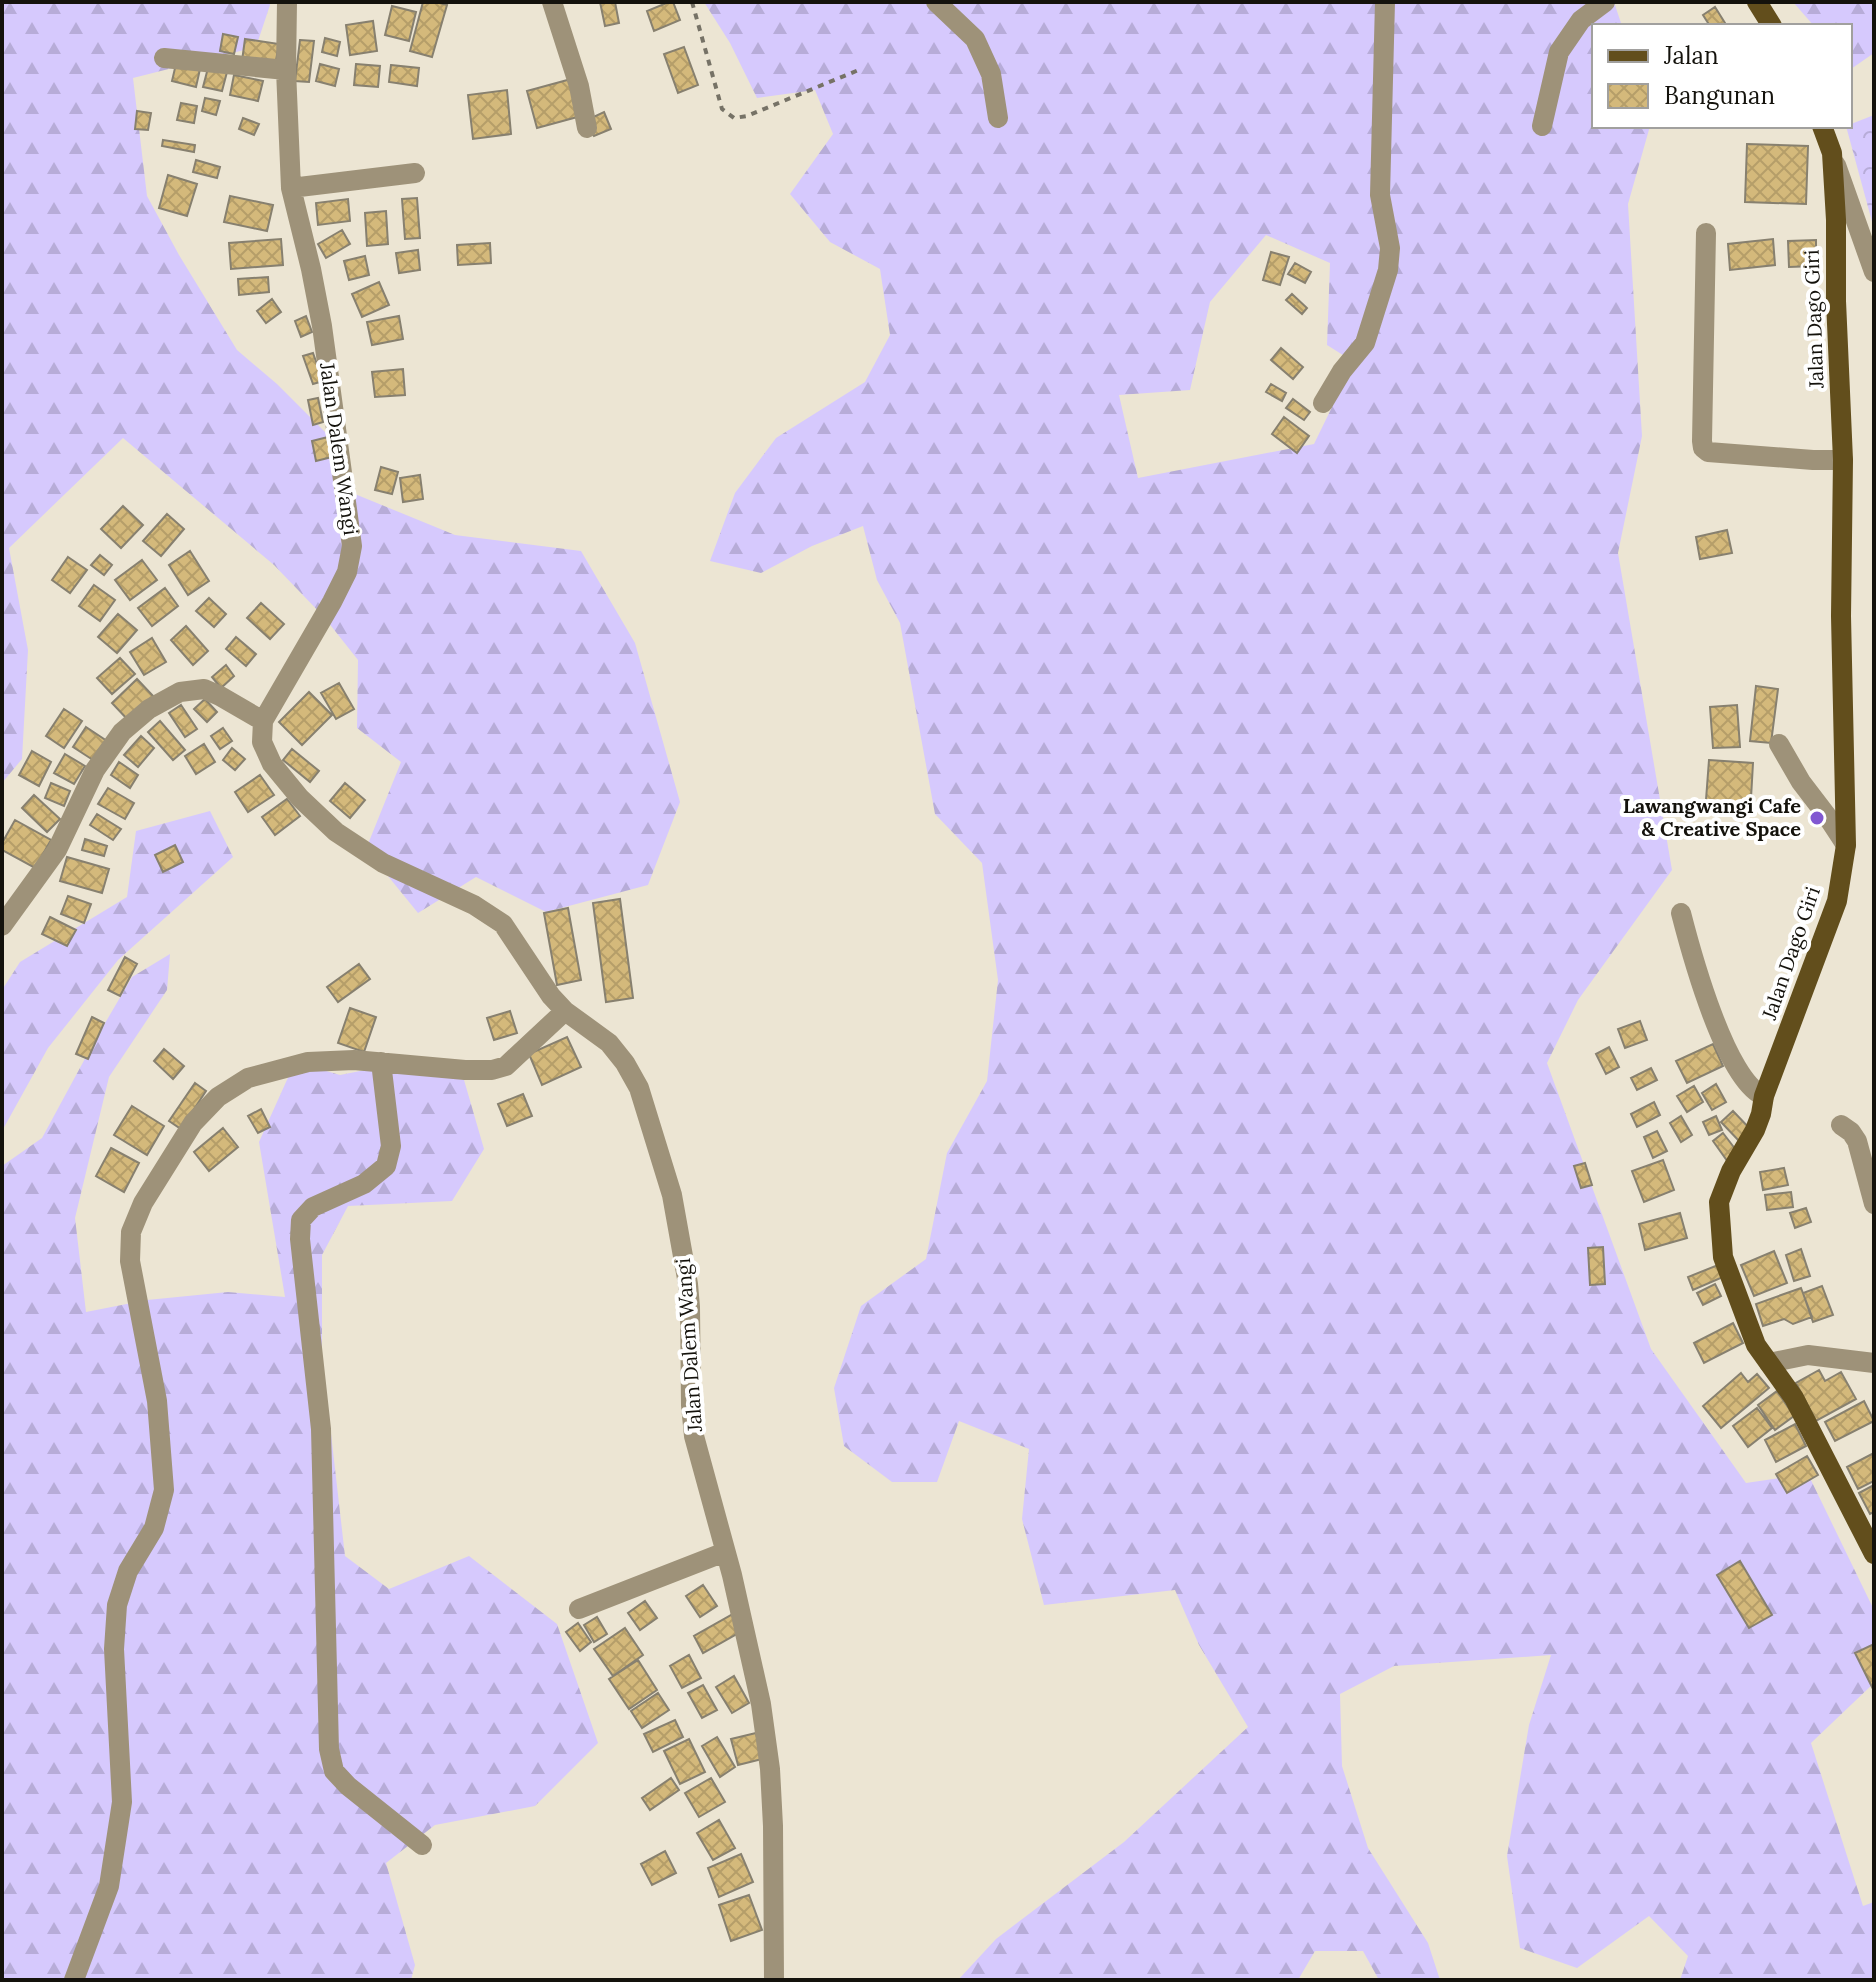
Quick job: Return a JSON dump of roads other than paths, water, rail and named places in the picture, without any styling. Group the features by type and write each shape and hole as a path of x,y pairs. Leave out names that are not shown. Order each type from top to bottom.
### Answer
{"main road":[{"path":"1757,2 1771,24"},
{"name":"Jalan Dago Giri","path":"1823,128 1832,153 1836,220 1843,460 1841,616 1846,845 1837,901 1764,1096 1755,1130 1731,1171 1719,1202 1723,1257 1756,1345 1794,1398 1874,1554"}],"street":[{"name":"Jalan Dalem Wangi","path":"287,2 286,70 291,188 322,326 352,546 347,572 332,602 263,721 262,742 272,764 300,798 336,832 383,863 474,905 503,924 551,996 565,1011 609,1043 639,1088 672,1195 688,1284 694,1436 732,1575 761,1704 770,1769 773,1826 774,1980"},
{"path":"552,2 579,86 587,128"},
{"path":"936,2 975,39 991,74 998,118"},
{"path":"1323,403 1342,371 1365,343 1388,270 1390,248 1380,195 1385,2"},
{"path":"1542,126 1559,52 1581,20 1605,2"},
{"path":"164,58 286,70"},
{"path":"1832,153 1874,272"},
{"path":"291,188 415,173"},
{"path":"1706,233 1703,448 1708,452 1843,460"},
{"path":"2,926 57,850 95,770 122,732 149,709 180,692 204,689 263,721"},
{"path":"1779,744 1801,782 1846,845"},
{"path":"1681,913 1725,1047 1743,1077 1757,1093 1764,1096"},
{"path":"74,1980 109,1886 122,1802 114,1649 117,1605 128,1571 154,1528 164,1490 157,1401 130,1261 131,1232 143,1203 193,1123 218,1097 248,1078 308,1062 354,1060 492,1070 506,1066 565,1011"},
{"path":"381,1062 391,1146 386,1166 364,1184 313,1207 301,1220 300,1239 321,1429 329,1749 334,1771 348,1786 422,1845"},
{"path":"1841,1125 1857,1141 1874,1204"},
{"path":"1769,1363 1808,1355 1874,1363"},
{"path":"579,1609 725,1552"}],"place":[{"name":"Lawangwangi Cafe & Creative Space","path":"1817,818"}]}
